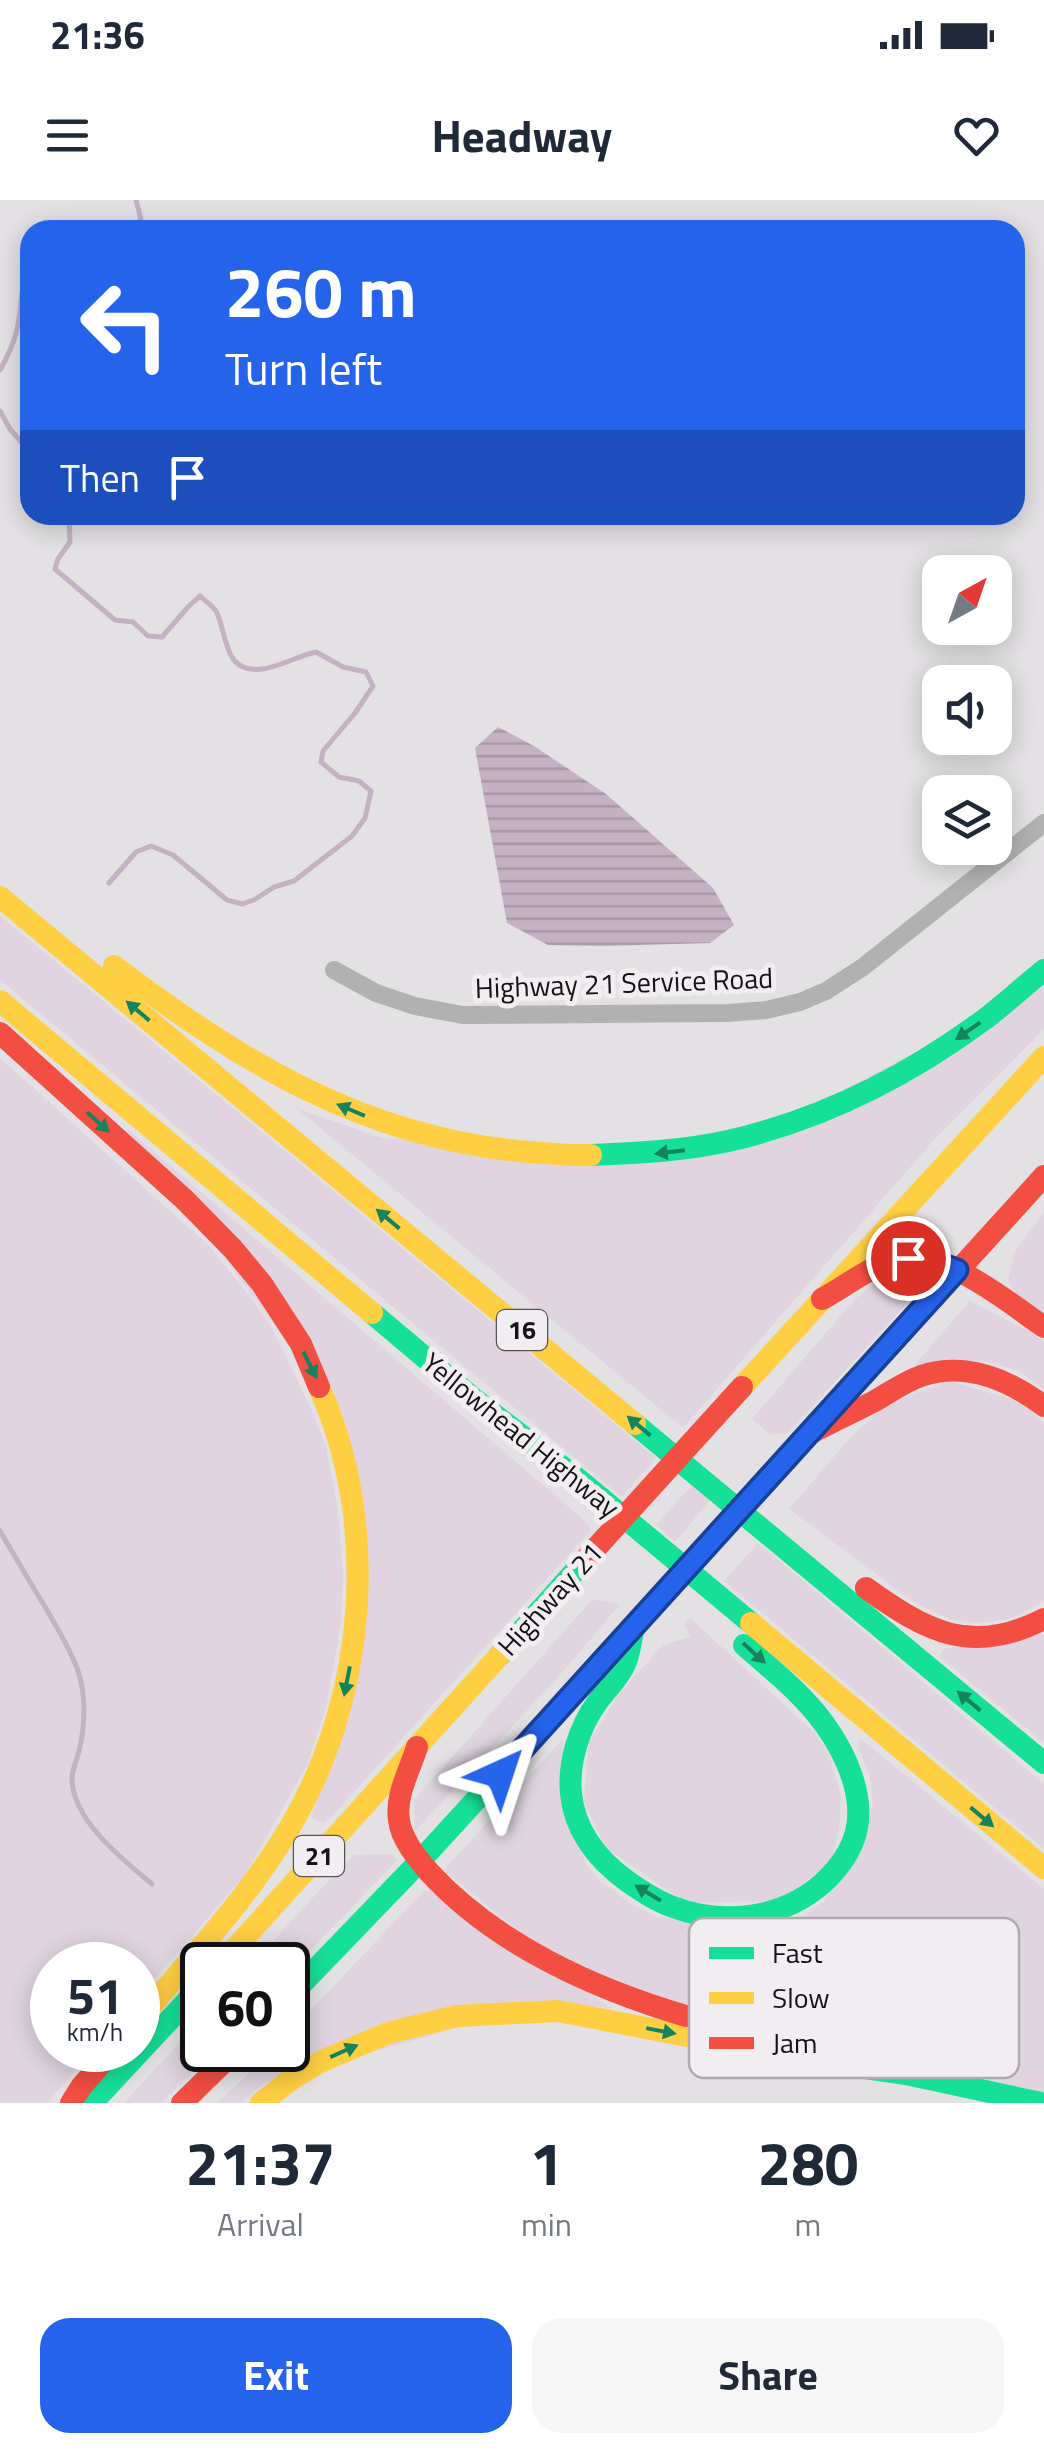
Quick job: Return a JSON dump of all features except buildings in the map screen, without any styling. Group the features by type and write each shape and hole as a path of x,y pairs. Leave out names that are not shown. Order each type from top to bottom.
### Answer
{"main road":[{"path":"0,877 120,972 227,1044 320,1096 406,1130 545,1154 620,1156 684,1150 759,1135 800,1120 896,1078 971,1031 1044,970"},
{"name":"16","path":"0,897 1044,1763"},
{"name":"Yellowhead Highway","path":"0,1001 474,1400 578,1479 1044,1868"},
{"path":"0,1033 176,1192 262,1284 312,1366 330,1410 355,1512 357,1628 346,1692 329,1747 294,1819 268,1860 160,1994"},
{"name":"Highway 21","path":"241,1942 1044,1057"},
{"path":"310,1975 420,1861 1044,1176"},
{"path":"822,1299 898,1260 920,1258 957,1270 1044,1326"},
{"path":"811,1432 909,1382 944,1372 974,1372 1003,1380 1044,1406"},
{"path":"474,1400 799,1694 825,1725 852,1781 857,1808 856,1833 844,1859 820,1886 776,1911 715,1916 670,1906 651,1896 614,1871 590,1846 572,1810 571,1766 579,1736 593,1708 626,1662 639,1621"},
{"path":"772,1536 804,1540 896,1611 944,1633 965,1638 1003,1636 1044,1619"},
{"path":"417,1746 398,1808 399,1824 420,1861 446,1889 502,1933 575,1975 620,1996 689,2017"},
{"path":"92,2103 180,2009"},
{"path":"262,2103 322,2061 388,2034 457,2016 558,2012 689,2037"},
{"path":"71,2103 95,2072"},
{"path":"182,2103 214,2072"},
{"path":"925,2078 1041,2103"}],"street":[{"name":"Highway 21 Service Road","path":"334,970 376,993 415,1006 463,1015 766,1010 826,991 863,967 1044,822"}],"shaded area":[{"path":"498,727 606,794 713,888 734,925 710,943 603,946 548,945 507,923 475,748"},
{"path":"0,916 656,1458 622,1497 0,980"},
{"path":"1044,986 1044,1029 933,1141 683,1428 296,1108 382,1138 715,1156"},
{"path":"0,1058 209,1246 272,1328 326,1447 338,1511 343,1575 341,1623 326,1708 307,1765 245,1875 187,1942 180,1942 180,1950 160,1973 160,1942 30,1942 30,2072 74,2072 47,2103 0,2103"},
{"path":"125,1127 591,1530 323,1823 311,1817 350,1714 342,1413"},
{"path":"1044,1212 1044,1313 1016,1294 1008,1281 1015,1252"},
{"path":"910,1267 925,1275 925,1283 788,1433 771,1435 752,1419 855,1299 875,1283"},
{"path":"970,1301 1044,1342 1044,1390 1018,1370 983,1361 914,1366"},
{"path":"949,1381 1024,1403 1044,1424 1044,1600 999,1621 961,1621 928,1609 789,1509 852,1436 887,1404"},
{"path":"692,1485 710,1500 675,1542 656,1525"},
{"path":"758,1543 1044,1784 1044,1849 724,1581"},
{"path":"591,1601 620,1604 415,1831 414,1800"},
{"path":"690,1618 814,1732 830,1756 841,1797 839,1830 831,1862 780,1901 686,1903 606,1848 584,1803 589,1741 619,1694 663,1645 690,1637 684,1625"},
{"path":"1044,1634 1044,1743 939,1656 944,1649"},
{"path":"860,1738 1044,1889 1044,2093 982,2078 1019,2078 1019,1918 799,1918 826,1900 873,1803 870,1777 858,1747"},
{"path":"562,1740 585,1863 600,1881 635,1906 659,1917 689,1920 689,2007 655,1998 536,1945 444,1870"},
{"path":"391,1854 397,1860 310,1951 310,1942 272,1942 343,1865 355,1855"},
{"path":"429,1890 611,2008 545,2002 310,2070 310,2011"},
{"path":"180,2042 180,2072 192,2072 162,2103 124,2103 152,2072 160,2072 160,2064"},
{"path":"250,2072 304,2072 263,2084 241,2103 218,2103"}],"waterway":[{"path":"136,200 140,220"},
{"path":"0,370 20,314"},
{"path":"0,411 20,440"},
{"path":"69,525 70,542 55,569 115,620 133,622 148,636 162,637 200,596 216,611 229,652 240,666 269,668 316,652 343,667 366,672 373,686 323,751 321,762 339,777 359,781 371,791 365,818 352,836 294,881 242,904 227,900 173,855 151,846 136,852 109,883"},
{"path":"0,1531 64,1640 81,1680 83,1729 72,1777 80,1808 101,1837 152,1884"}],"traffic: fast":[{"path":"591,1155 711,1144 763,1132 830,1108 894,1077 956,1040 1044,970"},
{"path":"372,1313 751,1623"},
{"path":"635,1424 1044,1763"},
{"path":"644,1615 794,1452"},
{"path":"499,1656 585,1560"},
{"path":"310,1975 638,1623"},
{"path":"634,1627 625,1664 580,1733 571,1770 573,1808 590,1843 616,1873 661,1902 712,1916 752,1916 807,1895 843,1860 854,1839 858,1818 852,1776 833,1736 797,1693 744,1645"},
{"path":"92,2103 180,2009"},
{"path":"925,2078 1041,2103"}],"traffic: slow":[{"path":"0,897 635,1424"},
{"path":"114,966 258,1064 360,1113 470,1144 591,1155"},
{"path":"0,1001 372,1313"},
{"path":"742,1387 1044,1057"},
{"path":"160,1995 220,1925 276,1849 318,1772 337,1719 350,1664 357,1607 357,1550 351,1494 338,1439 319,1387"},
{"path":"751,1623 1044,1868"},
{"path":"241,1942 499,1656"},
{"path":"261,2103 322,2061 388,2033 457,2016 558,2011 689,2036"}],"traffic: jam":[{"path":"0,1033 185,1200 233,1249 262,1284 301,1344 319,1387"},
{"path":"817,1426 1044,1176"},
{"path":"822,1299 878,1266 917,1259 975,1280 1044,1327"},
{"path":"811,1433 909,1381 937,1372 986,1376 1016,1388 1044,1406"},
{"path":"585,1560 742,1387"},
{"path":"866,1588 909,1617 951,1634 994,1636 1044,1619"},
{"path":"417,1747 398,1811 406,1841 429,1872 484,1921 548,1961 616,1992 686,2016"},
{"path":"71,2103 94,2072"},
{"path":"182,2103 214,2072"}],"route":[{"path":"500,1774 957,1270 908,1258"}]}
